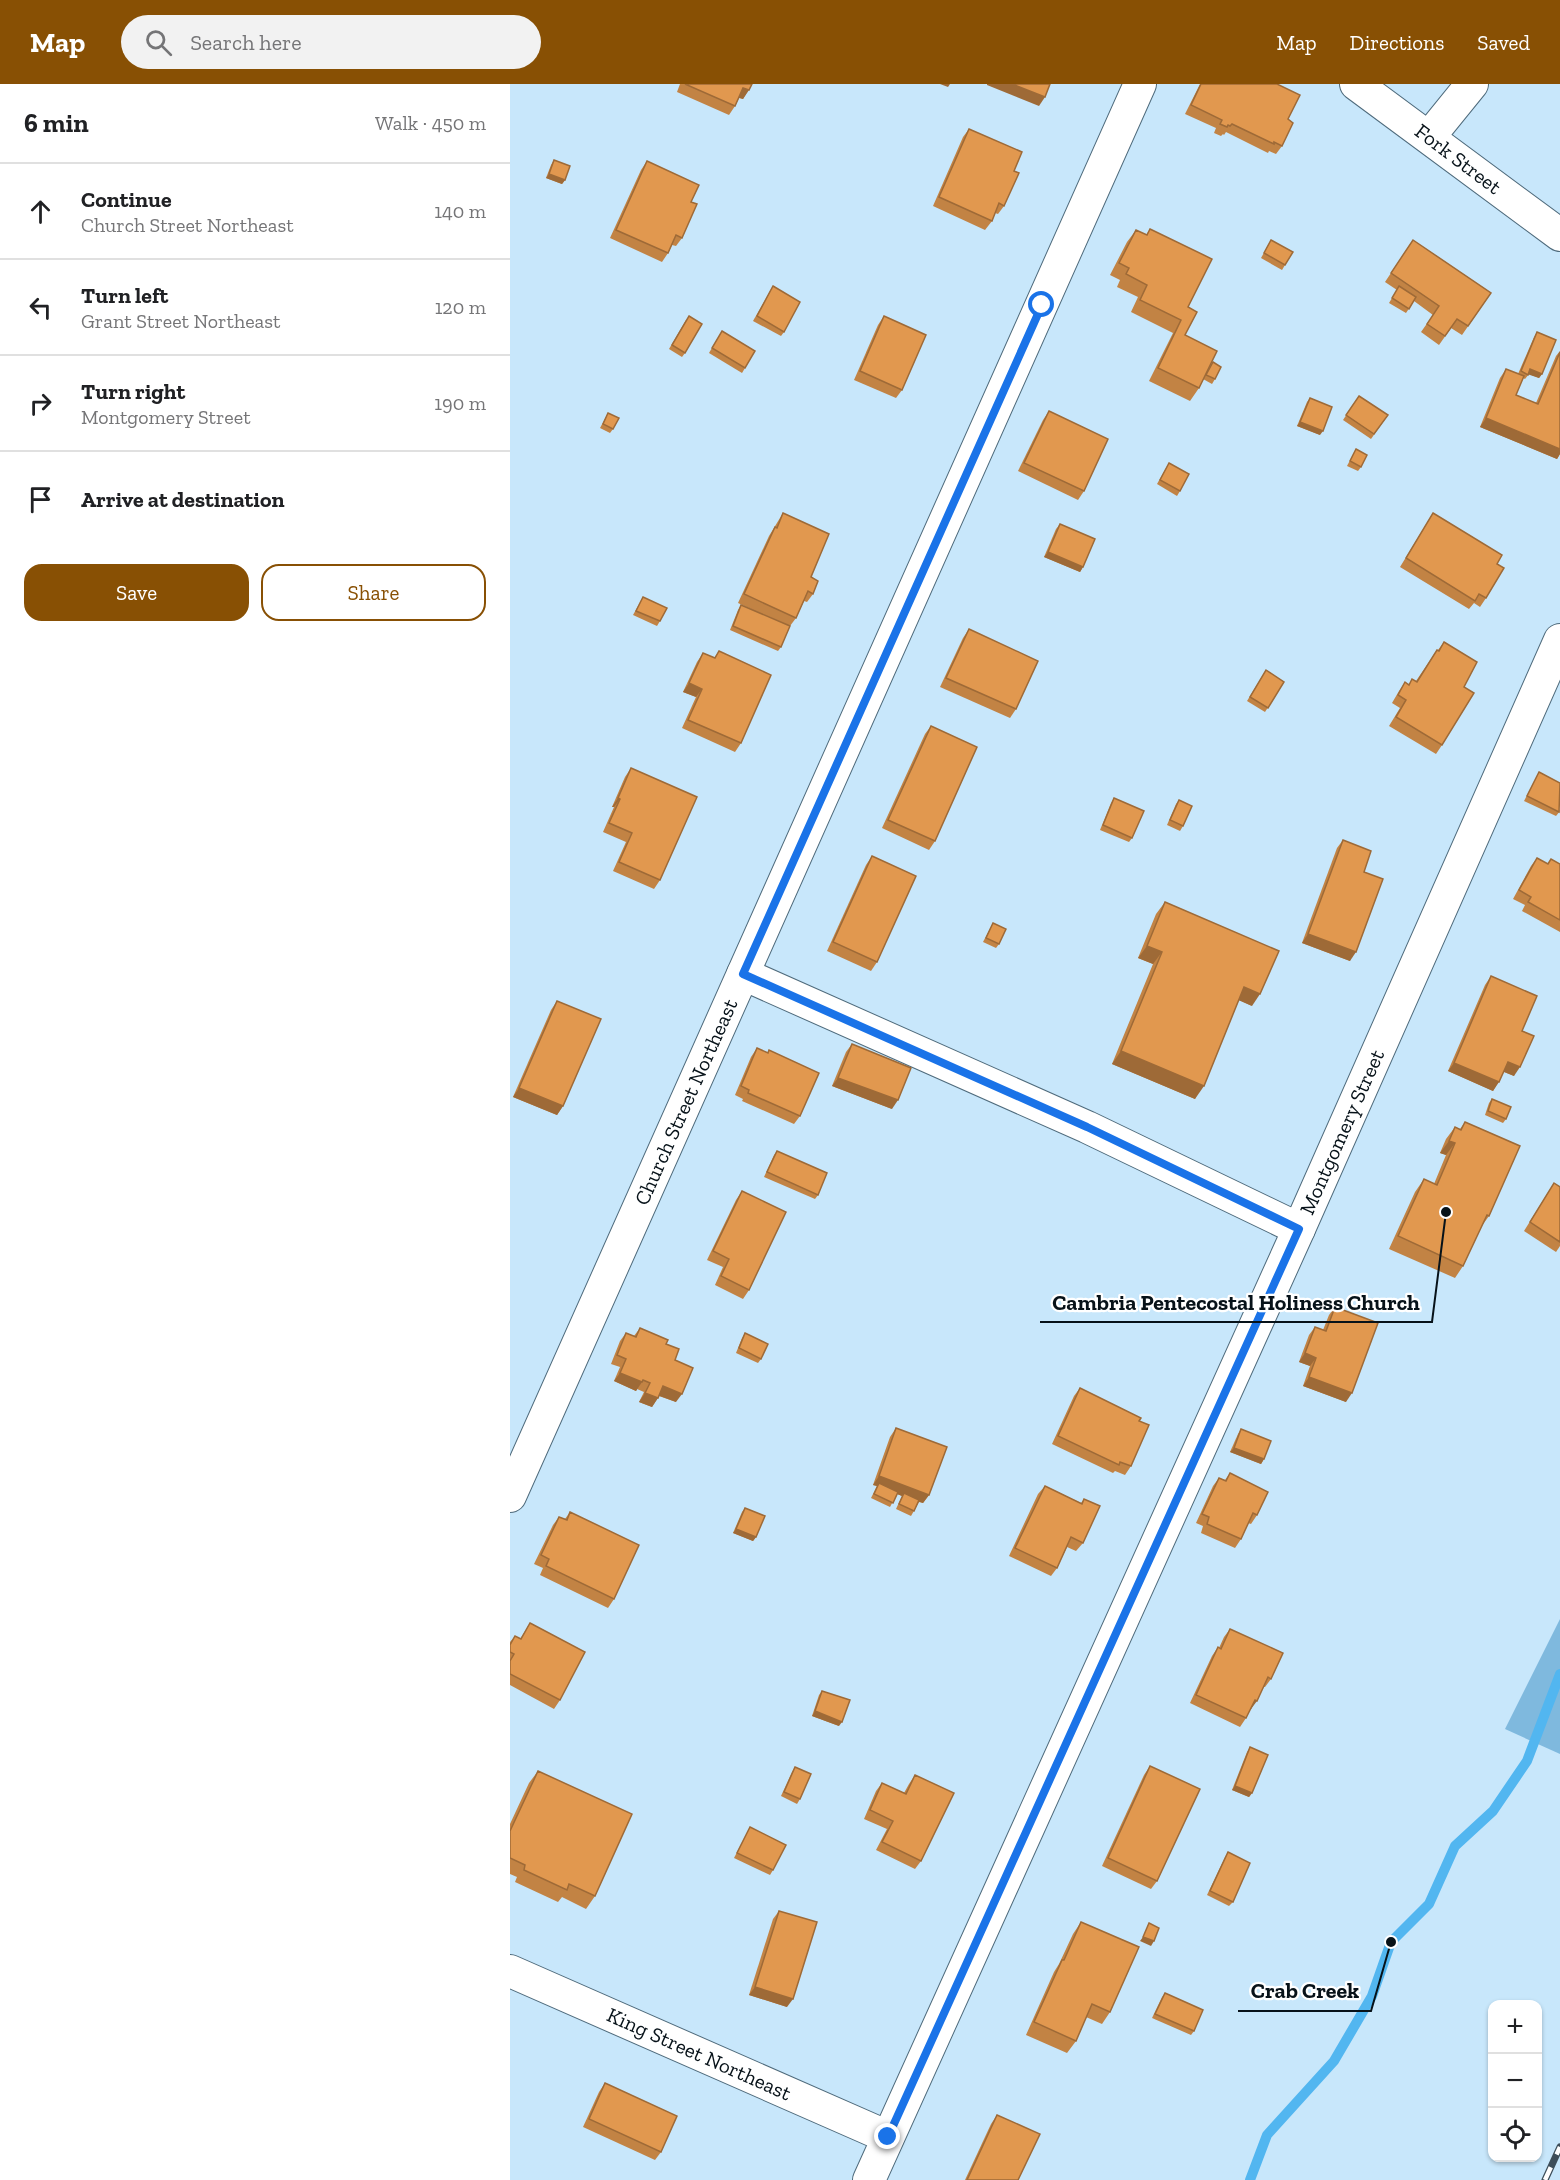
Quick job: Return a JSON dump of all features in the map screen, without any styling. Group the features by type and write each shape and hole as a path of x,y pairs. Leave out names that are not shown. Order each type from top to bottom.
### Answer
{"street":[{"name":"Church Street Northeast","path":"510,1496 1140,84"},
{"name":"Fork Street","path":"1356,84 1560,235"},
{"path":"1429,137 1472,84"},
{"name":"Montgomery Street","path":"869,2180 1299,1229 1560,640"},
{"path":"743,974 1087,1127 1299,1229"},
{"name":"King Street Northeast","path":"510,1971 888,2137"}],"shaded area":[{"path":"1560,1619 1560,1754 1505,1729"}],"building":[{"path":"685,84 752,84 749,90 743,88 735,106"},
{"path":"1012,84 1050,84 1045,97"},
{"path":"1201,84 1277,84 1300,95 1288,119 1293,123 1282,146 1232,124 1227,127 1220,124 1222,120 1191,105"},
{"path":"969,129 1022,152 1014,171 1019,173 1004,206 999,203 992,221 939,197"},
{"path":"554,160 570,166 565,180 549,174"},
{"path":"647,161 699,185 691,202 697,204 682,238 676,235 668,253 616,230"},
{"path":"1150,229 1212,259 1188,307 1197,312 1185,335 1217,351 1199,388 1158,368 1181,320 1140,300 1147,285 1126,274 1129,268 1119,263 1136,230 1147,235"},
{"path":"1271,240 1293,252 1285,265 1264,253"},
{"path":"1413,240 1491,293 1468,326 1457,319 1445,336 1427,324 1439,306 1391,273"},
{"path":"773,286 800,302 784,332 757,316"},
{"path":"1399,286 1416,297 1409,309 1392,298"},
{"path":"689,316 702,324 685,353 672,345"},
{"path":"884,316 926,335 902,390 860,371"},
{"path":"722,331 755,351 745,368 712,348"},
{"path":"1537,332 1556,340 1542,374 1530,369 1528,375 1521,371"},
{"path":"1560,352 1560,449 1486,418 1506,369 1524,376 1516,395 1538,404"},
{"path":"1213,362 1221,367 1215,379 1206,375"},
{"path":"1359,396 1388,415 1374,434 1346,415"},
{"path":"1310,398 1332,407 1323,431 1300,422"},
{"path":"1049,411 1108,439 1084,491 1024,463"},
{"path":"608,413 619,418 613,429 603,424"},
{"path":"1356,449 1367,455 1361,467 1350,461"},
{"path":"1169,463 1189,474 1180,491 1160,480"},
{"path":"783,513 829,534 811,577 818,581 813,594 808,591 796,618 744,594"},
{"path":"1433,513 1502,555 1497,564 1504,568 1486,598 1479,594 1475,601 1406,558"},
{"path":"1060,524 1095,539 1083,567 1048,552"},
{"path":"643,597 667,608 660,621 636,611"},
{"path":"741,605 790,626 781,647 733,626"},
{"path":"969,629 1038,661 1016,709 946,678"},
{"path":"1444,642 1477,662 1464,687 1474,693 1442,745 1396,717 1406,700 1398,695 1405,682 1409,685 1412,679 1417,682"},
{"path":"719,651 771,675 741,743 688,720 702,689 689,683 703,653 715,658"},
{"path":"1266,670 1284,682 1268,708 1250,697"},
{"path":"931,726 977,747 935,841 888,820"},
{"path":"631,768 697,797 660,880 619,862 632,833 609,823"},
{"path":"1539,772 1560,783 1559,812 1527,796"},
{"path":"1114,798 1144,811 1132,838 1103,825"},
{"path":"1179,800 1192,806 1183,826 1170,820"},
{"path":"1343,840 1371,851 1364,872 1383,879 1356,952 1308,934"},
{"path":"872,856 916,876 877,962 833,942"},
{"path":"1537,858 1548,864 1551,859 1560,864 1560,920 1528,902 1531,897 1519,890"},
{"path":"1165,902 1279,951 1260,994 1244,987 1204,1086 1121,1051 1162,952 1147,946"},
{"path":"993,923 1006,929 999,944 986,938"},
{"path":"1491,976 1537,996 1522,1031 1534,1036 1520,1067 1508,1062 1499,1082 1454,1063"},
{"path":"557,1001 601,1019 563,1106 519,1088"},
{"path":"852,1044 911,1068 898,1100 838,1078"},
{"path":"757,1048 768,1053 769,1050 819,1073 800,1116 748,1093 749,1090 741,1086"},
{"path":"1492,1099 1511,1107 1506,1119 1488,1111"},
{"path":"1465,1122 1520,1146 1489,1216 1487,1215 1463,1266 1398,1236 1424,1179 1437,1185 1455,1143 1449,1141 1455,1127 1461,1130"},
{"path":"777,1151 827,1173 818,1195 767,1172"},
{"path":"1554,1183 1560,1187 1560,1242 1530,1222"},
{"path":"742,1191 786,1212 749,1290 721,1276 729,1259 713,1251"},
{"path":"1335,1307 1378,1323 1352,1393 1309,1377 1316,1358 1305,1353 1315,1327 1326,1331"},
{"path":"640,1328 668,1340 666,1344 679,1349 675,1360 693,1368 682,1394 663,1386 658,1398 645,1393 650,1383 620,1373 626,1359 617,1355 626,1333 636,1337"},
{"path":"745,1333 768,1344 761,1359 739,1348"},
{"path":"1080,1388 1141,1418 1139,1421 1149,1425 1131,1466 1120,1462 1119,1465 1058,1436"},
{"path":"896,1428 947,1447 929,1495 879,1476"},
{"path":"1241,1429 1271,1441 1264,1459 1234,1448"},
{"path":"1230,1473 1268,1492 1257,1515 1253,1513 1241,1539 1207,1524 1209,1517 1202,1514 1219,1478 1226,1481"},
{"path":"879,1483 898,1492 893,1503 874,1494"},
{"path":"1045,1486 1082,1504 1084,1499 1100,1506 1083,1543 1071,1537 1057,1568 1015,1548"},
{"path":"904,1493 919,1500 914,1511 899,1504"},
{"path":"745,1508 765,1516 756,1537 736,1529"},
{"path":"570,1512 639,1545 614,1599 546,1566 549,1559 541,1555 559,1517 567,1520"},
{"path":"530,1623 585,1652 560,1700 510,1674 510,1661 514,1654 510,1652 510,1645 515,1636 521,1639"},
{"path":"1230,1629 1283,1653 1271,1679 1268,1677 1246,1718 1196,1695 1218,1647 1221,1649"},
{"path":"822,1691 850,1700 842,1722 815,1711"},
{"path":"1250,1747 1268,1755 1252,1793 1235,1786"},
{"path":"1150,1766 1200,1789 1157,1881 1108,1858"},
{"path":"795,1767 811,1774 800,1799 784,1792"},
{"path":"538,1771 632,1814 595,1896 569,1884 567,1890 524,1870 525,1865 510,1858 510,1831"},
{"path":"915,1775 954,1793 921,1861 882,1842 893,1821 870,1810 882,1783 906,1794"},
{"path":"750,1827 786,1845 773,1870 737,1853"},
{"path":"1228,1852 1250,1863 1233,1902 1210,1891"},
{"path":"779,1911 817,1922 793,1999 755,1987"},
{"path":"1081,1922 1139,1947 1110,2012 1092,2004 1076,2041 1034,2022"},
{"path":"1149,1923 1159,1928 1154,1941 1143,1937"},
{"path":"1165,1993 1203,2010 1194,2031 1155,2014"},
{"path":"605,2083 677,2116 661,2152 589,2119"},
{"path":"997,2115 1040,2134 1018,2180 967,2180"}],"waterway":[{"path":"1250,2180 1267,2135 1334,2061 1372,1996 1391,1942 1429,1904 1455,1846 1493,1811 1527,1761 1560,1674"}],"railway":[{"path":"1545,2180 1560,2147"}],"place":[{"name":"Cambria Pentecostal Holiness Church","path":"1446,1212"},
{"name":"Crab Creek","path":"1391,1942"}],"route":[{"path":"888,2137 1299,1229 1087,1127 743,974 1042,305"}]}
